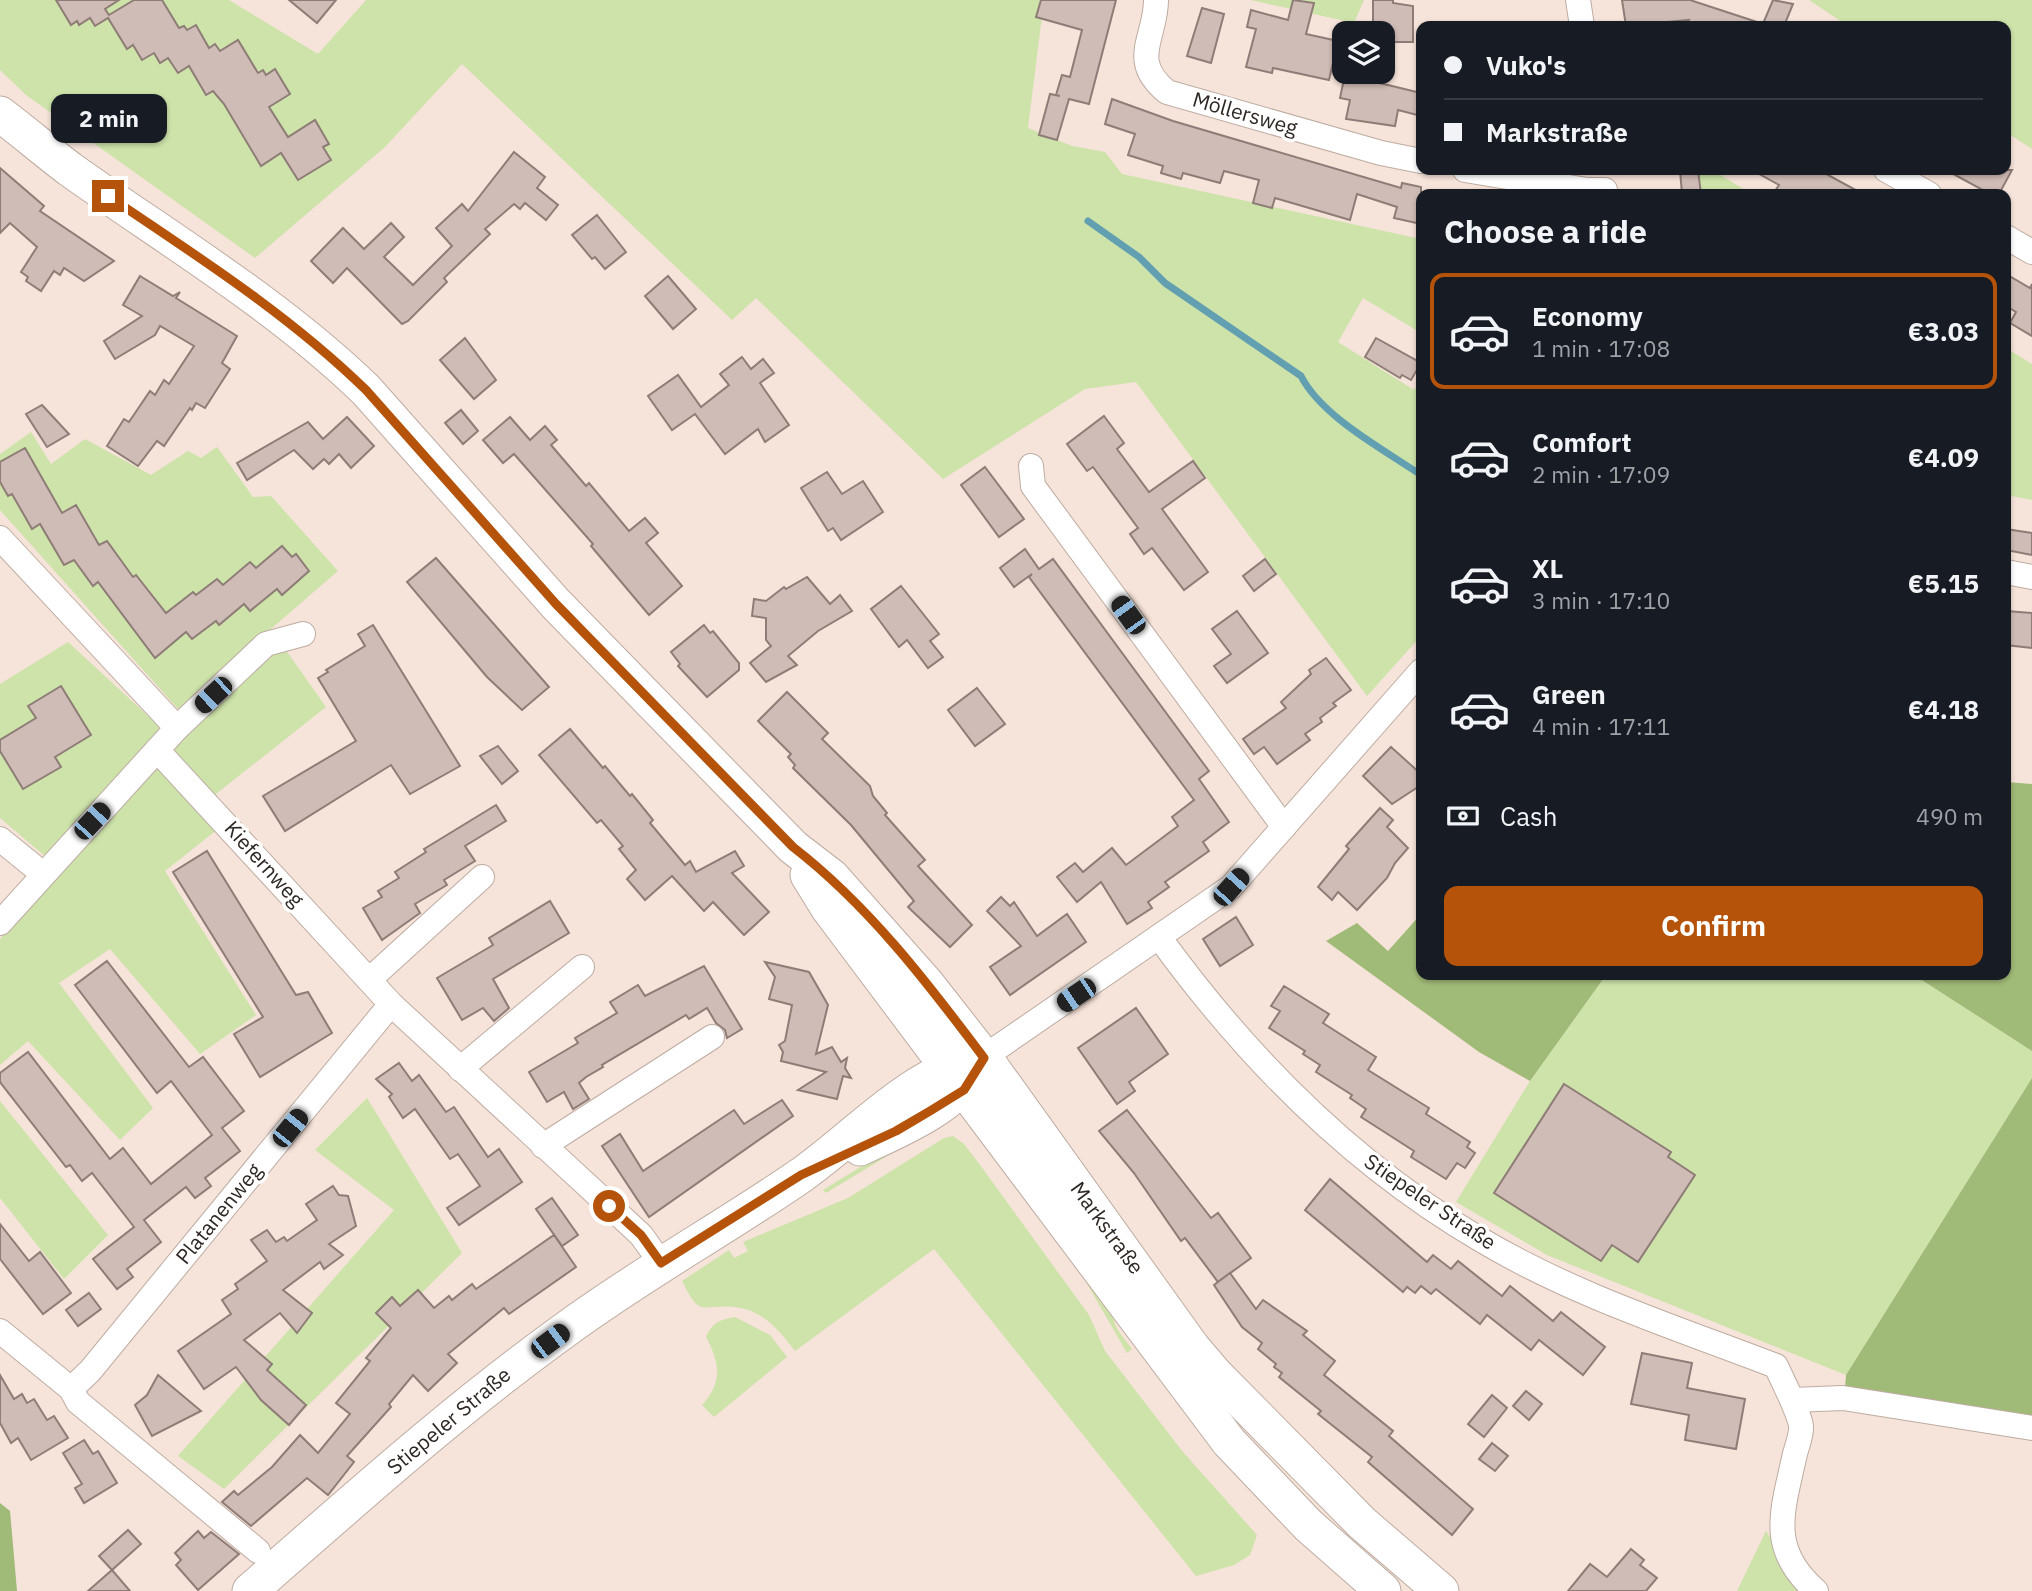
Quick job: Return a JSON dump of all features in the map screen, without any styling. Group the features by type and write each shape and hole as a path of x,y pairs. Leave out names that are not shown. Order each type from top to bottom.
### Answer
{"main road":[{"name":"Markstraße","path":"0,114 68,168 243,287 333,358 408,436 556,604 793,847 832,877 906,957 984,1058 1192,1347 1215,1374 1362,1523 1441,1591"},
{"name":"Markstraße","path":"793,847 828,909 1229,1442 1308,1525 1383,1591"},
{"name":"Stiepeler Straße","path":"250,1591 472,1398 661,1263 801,1175 883,1111 956,1078 984,1058"}],"street":[{"name":"Möllersweg","path":"1156,0 1146,42 1146,60 1154,81 1167,92 1381,153 1416,160"},
{"path":"1578,0 1581,21"},
{"path":"1496,175 1581,189"},
{"path":"1895,175 1920,189"},
{"path":"2011,240 2032,251"},
{"path":"1031,466 1033,486 1284,827"},
{"path":"0,538 177,728"},
{"path":"2011,573 2032,577"},
{"path":"0,923 177,728 266,645 303,634"},
{"name":"Stiepeler Straße","path":"984,1058 1231,887 1416,677"},
{"name":"Kiefernweg","path":"157,750 391,1004 641,1235 661,1263"},
{"path":"0,839 43,874"},
{"path":"369,980 482,877"},
{"name":"Stiepeler Straße","path":"1159,937 1270,1071 1328,1129 1404,1189 1483,1242 1604,1300 1776,1366 1801,1427 1783,1508 1782,1533 1785,1551 1796,1574 1816,1591"},
{"path":"460,1069 582,967"},
{"name":"Platanenweg","path":"71,1389 90,1371 391,1004"},
{"path":"543,1146 712,1037"},
{"path":"0,1331 71,1389 78,1402 258,1551"},
{"path":"1792,1400 1843,1398 2032,1428"}],"green space":[{"path":"0,0 229,0 318,54 366,0 1044,0 1028,128 1072,146 1105,152 1122,174 1416,238 1416,330 1363,298 1338,342 1414,390 1416,387 1416,642 1367,696 1136,382 1085,389 943,479 756,298 732,320 462,64 385,147 255,258 26,95 0,70"},
{"path":"1251,0 1364,0 1355,21"},
{"path":"1809,0 2032,0 2032,149 2011,135 2011,21 1840,21"},
{"path":"1697,175 1720,175 1744,189 1697,189"},
{"path":"2011,351 2032,364 2032,500 2011,496"},
{"path":"31,432 51,464 85,439 151,475 188,451 201,458 217,447 253,497 271,496 338,571 178,709 0,510 0,454"},
{"path":"68,642 159,726 180,737 283,646 326,707 197,809 218,829 165,871 256,1015 200,1054 110,949 59,983 153,1108 120,1140 28,1041 0,1065 0,939 59,868 0,818 0,684"},
{"path":"2011,782 2032,784 2032,1051 1922,980 2011,980"},
{"path":"1416,920 1416,980 1602,980 1530,1081 1479,1052 1326,941 1357,923 1388,951"},
{"path":"1602,980 1922,980 2032,1051 2032,1078 1846,1375 1547,1255 1456,1202 1530,1081"},
{"path":"2032,1078 2032,1439 1844,1403 1846,1375"},
{"path":"367,1098 462,1253 224,1489 178,1456 394,1210 315,1150"},
{"path":"0,1101 108,1235 64,1279 0,1198"},
{"path":"927,1126 930,1130 826,1193 823,1190"},
{"path":"953,1136 964,1144 980,1165 1089,1315 1105,1351 1183,1452 1257,1535 1250,1555 1234,1565 1196,1576 934,1249 795,1351 776,1329 753,1312 734,1307 702,1307 693,1301 688,1293 682,1281 729,1250 734,1258 748,1251 743,1242 848,1198 944,1138"},
{"path":"1082,1275 1110,1310 1117,1329 1132,1349 1127,1353"},
{"path":"735,1317 770,1335 787,1357 714,1417 702,1405 709,1397 717,1372 714,1355 706,1337 717,1322"},
{"path":"0,1503 10,1511 17,1591 0,1591"},
{"path":"1766,1531 1806,1591 1737,1591"}],"building":[{"path":"56,0 119,0 105,9 109,15 134,0 162,0 179,28 184,26 187,30 196,25 209,48 215,44 220,51 238,40 258,73 263,70 266,75 275,69 290,94 269,107 288,137 315,120 329,144 323,147 331,160 298,180 281,153 261,166 224,104 213,91 206,95 189,66 178,73 168,58 160,63 154,53 142,60 133,45 127,49 108,18 95,26 90,18 79,25 77,21 71,25"},
{"path":"289,0 336,0 317,23"},
{"path":"1041,0 1116,0 1089,104 1069,99 1057,140 1039,135 1050,94 1060,96 1056,95 1062,75 1070,77 1082,30 1036,17"},
{"path":"1293,0 1314,3 1306,34 1332,40 1329,80 1273,68 1272,73 1246,67 1256,29 1247,27 1251,10 1288,20"},
{"path":"1373,0 1393,0 1393,3 1413,6 1413,42 1395,42 1395,21 1373,21"},
{"path":"1622,0 1690,0 1754,21 1689,20 1625,21"},
{"path":"1773,0 1793,4 1786,21 1764,21"},
{"path":"1202,8 1224,14 1211,63 1187,56"},
{"path":"1343,84 1384,84 1416,92 1416,115 1398,110 1395,126 1346,119 1350,100 1340,98"},
{"path":"1112,99 1173,121 1401,188 1402,183 1421,187 1416,189 1416,223 1394,218 1397,207 1357,194 1350,220 1275,198 1272,208 1253,203 1259,180 1224,171 1220,183 1183,173 1181,179 1161,173 1163,166 1128,155 1135,134 1105,124"},
{"path":"514,152 545,177 537,188 558,205 546,220 525,203 520,209 514,204 485,229 490,234 444,278 447,282 408,321 402,324 347,268 333,283 311,261 343,228 364,249 391,223 404,237 384,257 413,285 452,246 436,228 462,204 468,211"},
{"path":"0,168 44,206 40,211 114,261 84,281 64,268 60,275 54,271 41,291 26,281 28,277 21,272 37,247 10,223 0,233"},
{"path":"1680,175 1699,175 1700,189 1682,189"},
{"path":"1761,175 1828,175 1854,189 1776,189 1779,185"},
{"path":"1955,175 2009,175 2002,189 1981,189"},
{"path":"597,215 626,252 605,269 595,257 592,259 572,235"},
{"path":"140,276 173,296 180,292 176,298 237,336 222,363 230,369 205,408 196,403 192,410 190,408 164,446 157,441 138,466 107,446 124,419 129,422 150,391 155,395 164,380 169,384 194,346 160,326 155,335 115,359 104,341 142,316 123,305"},
{"path":"668,276 696,309 673,329 645,296"},
{"path":"2011,277 2030,288 2032,284 2032,336 2011,324 2016,312 2011,309"},
{"path":"465,338 496,380 474,399 440,360"},
{"path":"1376,338 1416,360 1416,372 1411,380 1402,375 1400,378 1365,357"},
{"path":"742,357 751,369 763,359 774,373 760,383 789,425 765,442 758,429 725,454 695,414 672,430 648,396 678,375 701,407 729,385 720,374"},
{"path":"42,405 69,434 47,447 26,414"},
{"path":"461,410 478,431 463,444 445,423"},
{"path":"1104,416 1124,443 1117,449 1149,492 1193,461 1205,478 1162,509 1208,572 1184,590 1152,548 1144,554 1130,534 1138,528 1093,467 1087,471 1067,444"},
{"path":"347,417 374,446 351,468 339,454 329,464 324,459 313,469 294,450 247,480 237,463 308,422 323,439"},
{"path":"510,417 530,440 545,426 557,440 551,445 586,486 589,483 629,531 645,518 658,533 646,543 682,586 649,615 591,546 593,544 514,454 503,463 483,440"},
{"path":"25,448 62,513 76,505 99,545 107,541 133,577 136,575 166,613 193,592 196,595 217,579 223,585 250,562 256,568 282,546 292,557 296,554 309,571 282,595 277,589 250,611 244,604 219,625 216,621 192,639 186,632 155,658 98,582 93,586 74,560 64,565 40,524 32,529 12,494 8,496 0,482 0,462"},
{"path":"985,467 1024,519 999,537 961,485"},
{"path":"827,472 842,494 863,481 883,512 841,540 833,528 828,531 801,488"},
{"path":"2011,530 2032,533 2032,555 2011,551"},
{"path":"1025,549 1039,569 1053,559 1209,771 1199,779 1229,822 1203,842 1209,851 1165,882 1169,887 1148,902 1152,908 1127,924 1101,882 1077,902 1057,877 1075,863 1083,872 1112,848 1126,865 1178,826 1172,817 1194,800 1029,577 1032,574 1014,587 1000,568"},
{"path":"436,558 549,687 522,710 487,677 407,582"},
{"path":"1265,559 1276,574 1254,591 1243,576"},
{"path":"807,577 830,604 840,595 852,611 818,631 788,656 797,665 766,682 750,663 771,646 766,640 766,618 752,616 754,599 766,601 784,587 786,589"},
{"path":"901,586 939,634 930,641 943,657 928,668 907,640 899,647 871,609"},
{"path":"1237,611 1268,653 1227,683 1214,666 1231,654 1212,629"},
{"path":"2011,611 2032,613 2032,648 2011,646"},
{"path":"373,625 460,766 410,794 391,765 285,831 263,796 356,741 318,678 328,672 326,670 365,646 358,634"},
{"path":"704,625 710,633 713,631 739,663 739,670 707,697 678,666 680,664 671,652"},
{"path":"1326,658 1351,690 1333,703 1336,706 1320,718 1322,722 1305,734 1310,740 1277,764 1264,747 1254,754 1243,739 1286,708 1281,702 1311,674 1309,670"},
{"path":"61,686 91,735 55,757 61,767 23,789 0,751 0,740 36,718 28,706"},
{"path":"977,688 1005,724 975,746 948,710"},
{"path":"787,692 828,733 822,739 870,786 873,796 887,813 885,815 925,860 918,866 972,925 950,947 908,907 914,901 851,825 793,768 795,765 788,757 791,754 758,721"},
{"path":"570,729 603,768 605,766 630,796 632,794 653,820 650,823 685,865 690,861 696,872 735,851 744,866 732,873 769,912 744,935 713,902 704,911 672,876 645,900 627,879 636,870 619,849 623,846 601,820 597,823 539,755"},
{"path":"498,746 518,771 502,784 480,756"},
{"path":"1391,747 1416,770 1416,788 1392,804 1363,776"},
{"path":"496,805 506,821 465,846 475,861 444,880 447,885 415,904 420,913 382,940 363,908 382,897 378,891 399,878 395,872 426,852 424,849"},
{"path":"1380,808 1393,820 1387,827 1408,848 1387,878 1357,910 1338,892 1332,900 1318,887 1349,849 1346,846"},
{"path":"207,851 296,995 308,992 332,1033 260,1077 234,1034 263,1017 173,872"},
{"path":"1001,897 1010,906 1014,902 1037,936 1067,914 1086,942 1010,995 990,967 1021,946 987,911"},
{"path":"550,901 569,933 493,979 509,1008 494,1021 483,1008 462,1020 437,978 493,945 489,938"},
{"path":"1236,917 1253,945 1220,966 1203,939"},
{"path":"107,961 189,1067 203,1057 244,1111 222,1128 240,1151 205,1178 211,1186 195,1198 186,1187 144,1220 161,1242 127,1269 133,1277 117,1289 93,1259 134,1227 92,1173 82,1181 70,1165 66,1167 0,1082 0,1073 28,1052 110,1159 123,1148 151,1184 212,1135 171,1081 157,1093 75,985"},
{"path":"765,962 809,972 828,1005 816,1054 832,1047 841,1062 847,1058 845,1068 851,1078 843,1076 837,1099 798,1090 826,1072 781,1061 783,1052 779,1045 785,1041 792,1005 769,999 775,977"},
{"path":"704,966 742,1029 727,1038 725,1030 716,1023 707,1008 689,1019 686,1015 602,1065 603,1067 579,1083 589,1099 573,1109 564,1092 547,1102 529,1072 578,1043 575,1038 617,1013 610,1002 638,985 645,996"},
{"path":"1284,986 1329,1014 1323,1023 1376,1057 1368,1070 1429,1108 1426,1114 1470,1142 1467,1147 1475,1153 1465,1168 1457,1163 1446,1179 1411,1157 1414,1151 1361,1117 1366,1109 1350,1098 1352,1095 1316,1072 1320,1065 1303,1054 1305,1051 1269,1028 1280,1011 1271,1006"},
{"path":"1136,1008 1168,1054 1129,1082 1135,1091 1117,1104 1078,1048"},
{"path":"399,1063 412,1081 419,1075 446,1112 454,1107 488,1157 499,1149 522,1182 459,1225 447,1208 480,1186 458,1154 450,1159 415,1109 403,1118 389,1097 392,1094 376,1079"},
{"path":"1564,1084 1671,1152 1668,1157 1695,1175 1638,1262 1612,1245 1601,1261 1494,1193"},
{"path":"782,1100 793,1116 649,1217 602,1146 620,1134 643,1171 734,1110 744,1124"},
{"path":"1127,1110 1211,1218 1218,1213 1251,1258 1218,1282 1185,1238 1181,1241 1134,1173 1099,1131"},
{"path":"1330,1179 1427,1262 1433,1255 1451,1269 1458,1261 1502,1296 1510,1286 1553,1321 1561,1312 1605,1347 1583,1375 1539,1340 1531,1350 1487,1315 1480,1324 1436,1289 1431,1294 1421,1286 1415,1293 1407,1287 1403,1292 1305,1210"},
{"path":"333,1186 339,1195 348,1196 356,1226 329,1244 343,1255 324,1269 320,1262 283,1290 312,1313 297,1333 280,1313 244,1340 272,1364 267,1370 306,1405 289,1425 261,1400 236,1367 204,1389 178,1351 231,1314 222,1300 238,1289 235,1284 267,1261 251,1240 267,1230 276,1242 284,1237 287,1241 317,1220 306,1204"},
{"path":"552,1198 578,1235 562,1246 536,1209"},
{"path":"0,1224 29,1261 40,1252 71,1293 43,1314 0,1259"},
{"path":"554,1235 576,1267 509,1314 504,1308 448,1354 457,1363 428,1391 413,1375 389,1404 391,1407 347,1456 354,1462 328,1495 307,1478 251,1526 222,1502 234,1491 238,1495 272,1467 300,1435 318,1453 350,1414 336,1403 370,1361 366,1358 391,1328 376,1313 392,1297 400,1306 418,1290 434,1308 449,1296 452,1300 472,1284 476,1289"},
{"path":"1230,1273 1256,1309 1263,1300 1307,1331 1303,1335 1335,1361 1324,1375 1393,1431 1389,1436 1473,1509 1452,1535 1368,1462 1372,1457 1318,1414 1321,1411 1279,1377 1282,1373 1274,1367 1276,1364 1258,1349 1262,1343 1242,1327 1214,1285"},
{"path":"89,1293 101,1309 78,1326 66,1310"},
{"path":"1642,1353 1692,1363 1687,1388 1745,1399 1736,1449 1685,1440 1689,1415 1631,1404"},
{"path":"0,1375 14,1399 22,1394 27,1403 34,1399 47,1420 54,1416 68,1438 31,1460 18,1438 11,1443 0,1423"},
{"path":"158,1375 201,1411 152,1436 135,1405 147,1395"},
{"path":"1526,1391 1542,1404 1529,1420 1513,1406"},
{"path":"1492,1395 1507,1408 1484,1437 1468,1424"},
{"path":"84,1440 93,1454 98,1451 117,1483 84,1503 75,1488 82,1484 63,1453"},
{"path":"1492,1443 1508,1456 1495,1471 1479,1459"},
{"path":"128,1530 141,1544 112,1570 99,1556"},
{"path":"198,1531 204,1538 211,1532 239,1554 198,1590 176,1565 181,1560 175,1553"},
{"path":"1631,1549 1644,1560 1640,1565 1657,1578 1646,1591 1568,1591 1590,1564 1607,1577"},
{"path":"112,1570 130,1591 88,1591"}],"waterway":[{"path":"1088,221 1139,257 1165,283 1301,376 1323,405 1338,418 1416,472"}],"route":[{"path":"108,196 243,287 333,358 366,390 556,604 793,847 832,877 906,957 984,1058 964,1090 896,1131 801,1175 661,1263 641,1235 609,1206"}]}
